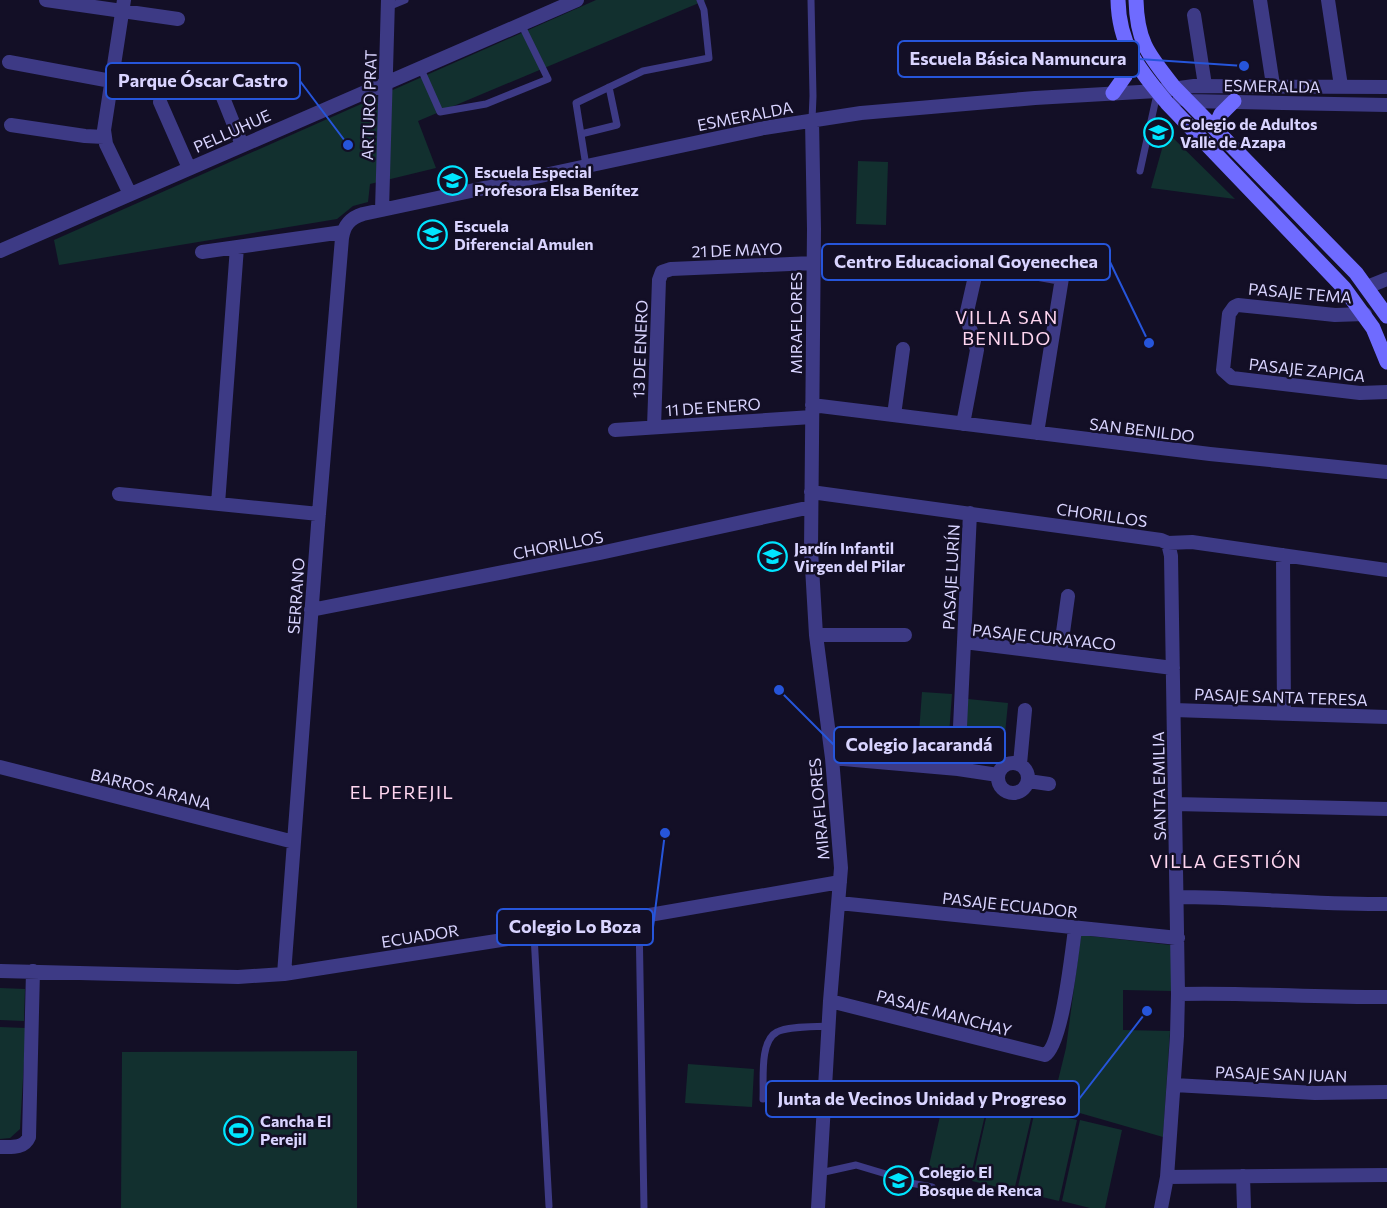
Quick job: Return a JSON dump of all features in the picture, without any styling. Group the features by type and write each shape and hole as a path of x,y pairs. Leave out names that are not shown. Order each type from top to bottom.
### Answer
{"main road":[{"path":"1118,0 1121,28 1131,56 1157,91 1344,288 1365,314 1380,342 1387,362"},
{"path":"1136,0 1138,26 1143,43 1149,55 1174,87 1344,260 1387,316"},
{"path":"1113,93 1125,76 1131,56"},
{"path":"1215,127 1221,114 1234,101"}],"street":[{"path":"46,0 123,6 178,19"},
{"name":"PELLUHUE","path":"0,252 577,0"},
{"path":"1260,0 1273,85"},
{"path":"1328,0 1341,86"},
{"name":"ARTURO PRAT","path":"382,210 388,4"},
{"path":"123,6 104,137 130,194"},
{"path":"1194,15 1205,85"},
{"path":"9,62 111,81"},
{"path":"214,75 242,145"},
{"name":"ESMERALDA","path":"202,252 345,227 357,216 382,210 764,128 812,120 944,105 1157,91 1174,87 1205,85 1387,87"},
{"name":"ESMERALDA","path":"1157,91 1189,101 1387,105"},
{"path":"160,102 189,168"},
{"name":"MIRAFLORES","path":"812,120 811,507 816,635 840,849 839,903 830,1001 818,1208"},
{"path":"11,125 104,137"},
{"name":"SERRANO","path":"284,974 311,610 345,227"},
{"path":"218,504 237,247"},
{"name":"21 DE MAYO","path":"662,272 670,269 813,263"},
{"path":"963,424 976,350 966,316 978,263 1062,278 1037,433"},
{"name":"13 DE ENERO","path":"654,427 659,280 662,272"},
{"name":"PASAJE TEMA","path":"1367,287 1387,279"},
{"name":"PASAJE TEMA","path":"1225,374 1222,365 1229,314 1234,307 1242,304 1335,315 1365,314"},
{"path":"894,415 903,349"},
{"name":"PASAJE ZAPIGA","path":"1225,374 1232,378 1368,394 1387,392"},
{"name":"SAN BENILDO","path":"812,411 894,415 1210,454 1387,472"},
{"name":"11 DE ENERO","path":"615,430 812,411"},
{"name":"CHORILLOS","path":"811,492 1161,540 1168,543 1186,541 1387,570"},
{"path":"119,494 319,514"},
{"name":"CHORILLOS","path":"311,610 600,554 811,507"},
{"name":"PASAJE LURÍN","path":"964,642 970,513"},
{"name":"SANTA EMILIA","path":"1164,1205 1174,1086 1178,994 1172,556 1168,543"},
{"path":"1283,555 1284,714"},
{"path":"1060,654 1068,596"},
{"path":"816,635 905,635"},
{"name":"PASAJE CURAYACO","path":"958,769 964,642 1173,668"},
{"path":"1020,764 1025,710"},
{"name":"PASAJE SANTA TERESA","path":"1174,710 1387,717"},
{"path":"831,758 958,769 998,775"},
{"path":"1009,764 1020,764 1024,767 1029,781 1020,792 1009,793 1002,790 998,782 998,775 1009,764"},
{"name":"BARROS ARANA","path":"0,767 294,842"},
{"path":"1029,781 1049,784"},
{"path":"1175,804 1387,809"},
{"name":"ECUADOR","path":"0,971 238,977 284,974 639,918 840,882"},
{"path":"1177,897 1325,904 1387,904"},
{"name":"PASAJE ECUADOR","path":"839,903 1178,938"},
{"name":"PASAJE MANCHAY","path":"830,1001 1041,1055 1048,1053 1053,1047 1064,1007 1075,929"},
{"path":"0,1147 20,1146 29,1137 33,972"},
{"path":"1178,994 1387,997"},
{"name":"PASAJE SAN JUAN","path":"1174,1086 1324,1093 1387,1092"},
{"path":"1167,1177 1387,1175"},
{"path":"1243,1176 1244,1208"}],"lane":[{"path":"388,4 405,0"},
{"path":"586,166 576,103 644,71 709,58 704,10 700,0"},
{"path":"811,0 812,120"},
{"path":"420,67 440,112 486,104 548,80 521,24"},
{"path":"581,134 617,125 609,87"},
{"path":"1140,171 1157,91"},
{"path":"639,918 644,1208"},
{"path":"534,935 549,1206"},
{"path":"763,1099 764,1053 772,1036 784,1030 829,1026"},
{"path":"820,1173 856,1165 905,1182 932,1186"}],"green space":[{"path":"596,0 706,0 418,121 436,168 370,184 368,202 353,206 337,219 59,265 54,240"},
{"path":"1167,132 1235,199 1151,188"},
{"path":"858,161 888,162 886,225 856,224"},
{"path":"922,692 952,694 949,735 919,733"},
{"path":"968,699 1008,703 1003,754 988,762 962,759"},
{"path":"1081,935 1171,945 1171,991 1123,990 1123,1030 1170,1031 1163,1137 1052,1105 1066,1048"},
{"path":"0,988 25,989 24,1021 0,1020"},
{"path":"0,1027 26,1028 20,1129 10,1138 0,1139"},
{"name":"Cancha El Perejil","path":"357,1051 357,1208 121,1208 122,1052"},
{"path":"688,1064 754,1069 752,1107 685,1103"},
{"path":"946,1089 989,1098 970,1179 928,1170"},
{"path":"990,1100 1033,1110 1014,1191 972,1181"},
{"path":"1035,1110 1077,1120 1059,1201 1017,1191"},
{"path":"1080,1120 1122,1130 1105,1208 1090,1208 1062,1201"}],"place":[{"name":"Escuela Básica Namuncura","path":"1244,66"},
{"name":"Colegio de Adultos Valle de Azapa","path":"1159,133"},
{"name":"Parque Óscar Castro","path":"348,145"},
{"name":"Escuela Especial Profesora Elsa Benítez","path":"453,181"},
{"name":"Escuela Diferencial Amulen","path":"433,235"},
{"name":"Centro Educacional Goyenechea","path":"1149,343"},
{"name":"Jardín Infantil Virgen del Pilar","path":"773,557"},
{"name":"Colegio Jacarandá","path":"779,690"},
{"name":"Colegio Lo Boza","path":"665,833"},
{"name":"Junta de Vecinos Unidad y Progreso","path":"1147,1011"},
{"name":"Cancha El Perejil","path":"239,1130"},
{"name":"Colegio El Bosque de Renca","path":"898,1181"}],"district":[{"name":"VILLA SAN BENILDO","path":"1007,328"},
{"name":"EL PEREJIL","path":"402,793"},
{"name":"VILLA GESTIÓN","path":"1226,862"}]}
